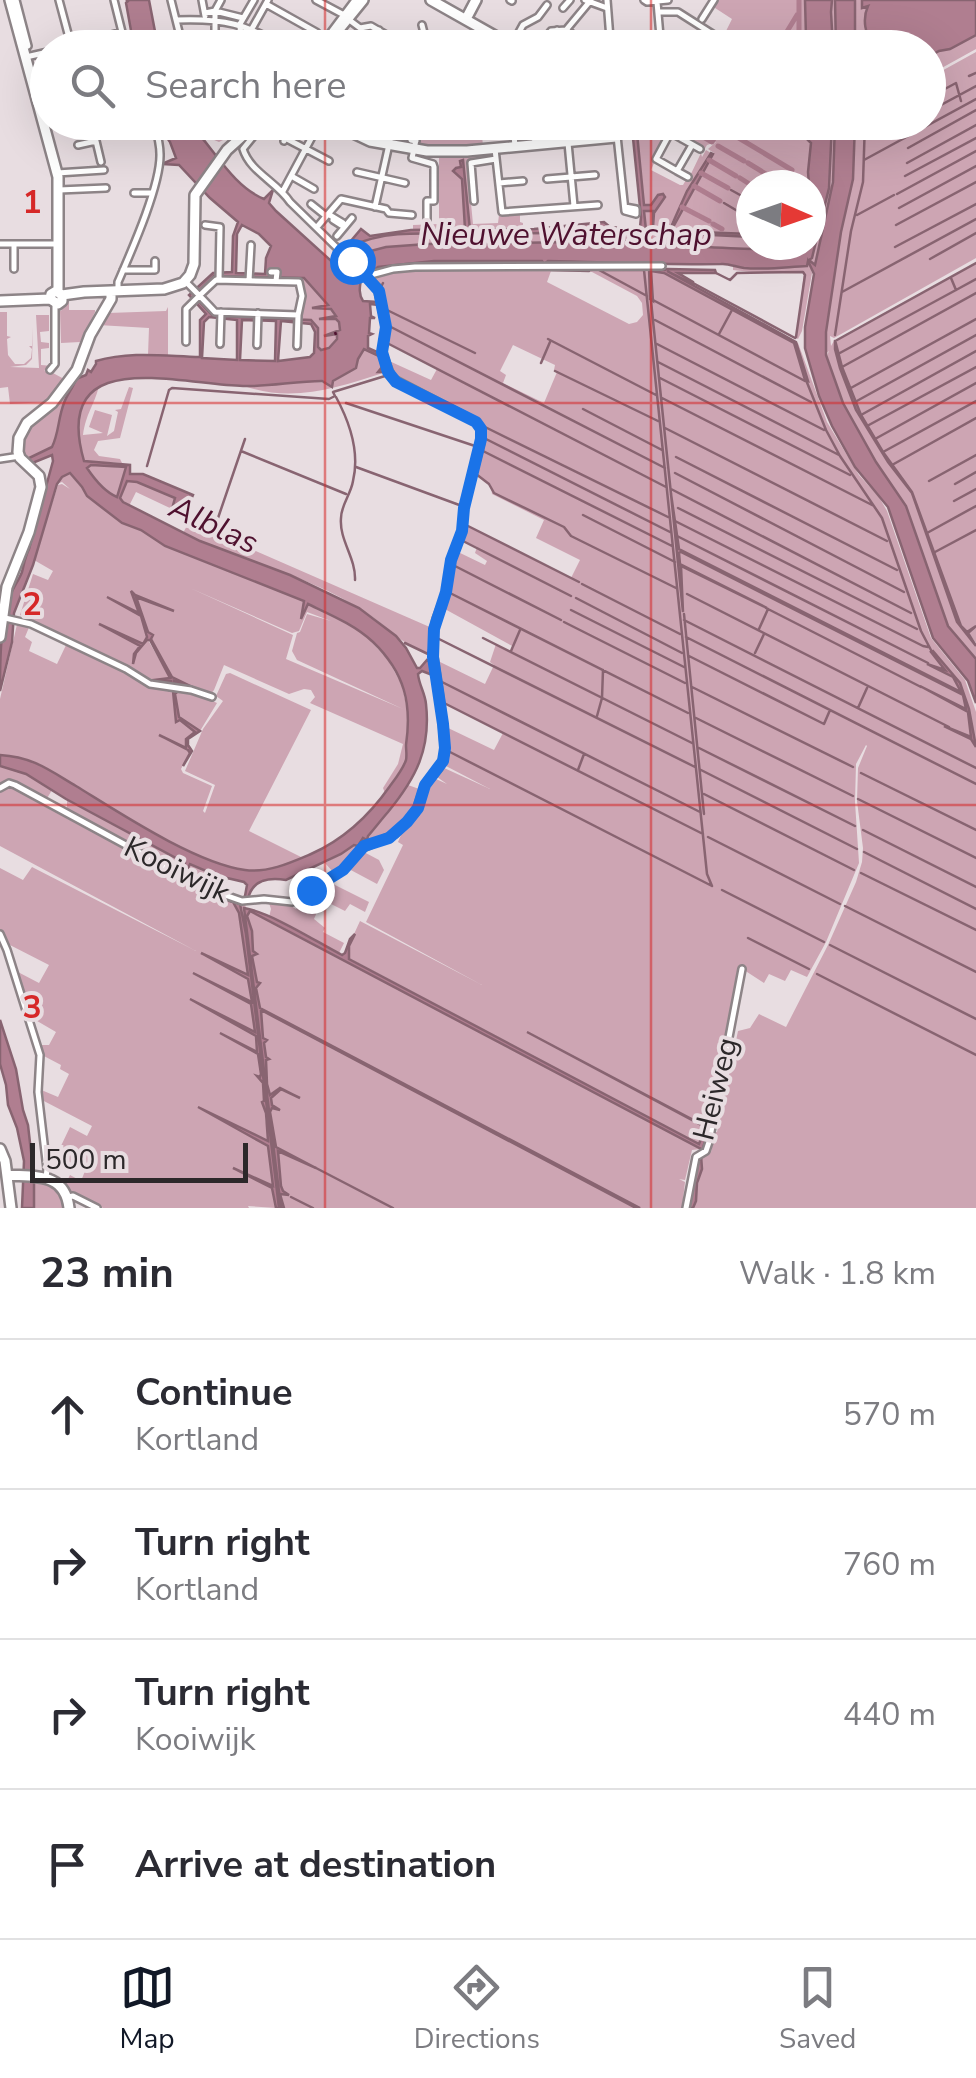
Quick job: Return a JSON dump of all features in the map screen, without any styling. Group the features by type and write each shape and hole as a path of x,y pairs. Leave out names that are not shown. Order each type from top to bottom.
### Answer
{"street":[{"path":"13,0 30,74"},
{"path":"59,0 65,30"},
{"path":"114,0 122,30"},
{"path":"171,0 178,30"},
{"path":"202,0 205,16"},
{"path":"215,30 215,15 222,0"},
{"path":"244,30 242,22 254,0"},
{"path":"316,0 360,28 370,26 379,30"},
{"path":"346,17 355,0"},
{"path":"336,30 363,0"},
{"path":"431,0 448,4 484,30"},
{"path":"466,20 476,0"},
{"path":"563,8 570,0"},
{"path":"606,0 609,30"},
{"path":"644,0 668,0"},
{"path":"702,20 714,0"},
{"path":"561,30 588,1 608,8"},
{"path":"252,28 267,2 313,30"},
{"path":"657,2 660,30"},
{"path":"521,30 547,5"},
{"path":"658,12 678,12 706,30"},
{"path":"176,20 215,15 256,30"},
{"path":"422,25 423,30"},
{"path":"24,52 30,52"},
{"path":"48,140 57,173 59,244 52,313 53,367"},
{"path":"0,637 7,588 29,532 40,487 39,476 20,456 18,444 27,424 52,403 76,370 118,283 160,160 157,140"},
{"path":"186,342 186,309 194,293 194,202 198,190 238,140"},
{"path":"249,140 243,153 251,164 366,274 428,267 662,266"},
{"path":"285,140 330,161"},
{"path":"283,191 312,140"},
{"path":"370,140 438,152 496,154"},
{"path":"375,206 390,140"},
{"path":"416,140 412,158 434,166 434,201 427,201 427,222"},
{"path":"514,140 515,147"},
{"path":"535,140 536,145"},
{"path":"474,201 471,164 515,147 584,140"},
{"path":"617,140 624,207"},
{"path":"666,140 656,159 688,177"},
{"path":"684,140 700,149"},
{"path":"78,146 96,141 101,162"},
{"path":"568,142 574,206"},
{"path":"677,171 692,145"},
{"path":"496,154 502,212 598,204"},
{"path":"57,173 104,170"},
{"path":"357,172 405,184"},
{"path":"547,179 595,174"},
{"path":"293,177 314,188"},
{"path":"499,183 523,181"},
{"path":"57,190 106,188"},
{"path":"134,193 150,193"},
{"path":"316,227 341,199 412,215"},
{"path":"311,204 344,227"},
{"path":"337,236 352,218"},
{"path":"205,225 222,228 219,276"},
{"path":"0,244 59,244"},
{"path":"14,244 14,270"},
{"path":"250,245 250,277"},
{"path":"123,270 155,270 155,261"},
{"name":"Kooiwijk","path":"0,788 9,783 16,785 212,892 242,901 299,900 343,870 364,846 395,834 415,813 425,785 443,761 441,706 433,657 434,625 462,531 482,433 476,422 392,378 382,352 386,327 379,291 366,274"},
{"path":"194,293 219,276 275,277 299,282 302,296 297,346"},
{"path":"0,301 168,289 194,293 221,316 298,315"},
{"path":"220,344 221,316"},
{"path":"257,345 258,317"},
{"path":"0,459 20,456"},
{"path":"3,618 31,624 150,684 212,696"},
{"path":"0,934 40,1055 38,1092 46,1178"},
{"name":"Heiweg","path":"686,1208 695,1159 706,1151 709,1142 742,969"},
{"path":"0,1149 5,1160 10,1208"},
{"path":"4,1176 46,1178 61,1186 68,1202 73,1196 98,1208"}],"shaded area":[{"path":"149,0 155,30 131,30 128,1"},
{"path":"716,0 976,0 976,49 946,66 946,30 726,30 732,19 712,6"},
{"path":"805,0 832,0 832,30 806,30"},
{"path":"835,0 855,0 855,30 836,30"},
{"path":"862,0 976,0 976,35 946,50 946,30 866,30 868,6 862,8"},
{"path":"976,52 976,258 834,338 830,336 831,346 835,339 976,263 976,643 965,632 976,646 976,659 948,626 906,506 843,403 829,351 825,354 841,232 852,182 833,172 826,215 830,172 826,174 826,170 736,170 736,233 671,233 736,236 736,248 647,241 448,244 377,249 355,255 354,260 348,254 356,250 354,246 374,239 440,233 439,229 413,229 413,225 439,224 439,151 416,149 419,140 482,140 483,147 493,152 494,158 467,162 473,224 498,223 499,215 520,213 523,229 473,233 645,234 638,140 664,140 651,170 680,185 689,178 701,153 702,157 706,150 711,153 671,229 714,153 708,149 716,142 704,150 687,140 946,140 946,69"},
{"path":"169,140 203,140 253,193 264,199 273,190 269,203 340,269 352,262 355,255 386,247 647,241 736,248 736,260 809,260 815,265 816,260 826,260 826,214 833,182 834,140 854,140 853,179 841,232 826,355 843,403 906,506 948,626 976,659 976,703 968,681 933,638 888,507 855,467 819,396 805,348 814,274 808,261 807,266 760,269 724,264 434,261 362,272 363,301 378,299 379,305 370,304 371,316 375,318 370,318 372,334 368,336 368,348 379,353 380,349 385,366 382,372 378,372 382,367 379,356 364,349 356,368 333,381 332,387 322,381 243,386 127,379 103,385 86,399 78,424 84,461 130,465 130,474 143,474 193,495 185,514 172,509 175,498 127,481 120,498 123,502 200,541 290,575 359,608 396,636 417,668 427,660 433,664 435,676 422,671 418,674 427,720 424,749 406,787 367,840 363,838 358,846 286,880 262,881 248,899 241,899 247,885 244,882 227,878 222,882 220,877 190,864 184,868 185,863 26,774 0,766 0,755 31,761 181,847 225,865 254,871 295,861 345,834 374,807 406,760 408,716 404,690 392,665 366,636 308,604 301,619 304,601 165,546 122,523 87,496 70,473 57,484 14,613 12,642 0,691 1,642 7,606 22,572 53,461 52,455 30,464 29,458 52,447 62,409 76,379 88,370 91,372 96,361 135,355 200,357 200,320 206,314 189,295 213,273 232,272 233,236 238,222 179,165 162,164 176,158","holes":["242,225 271,246 265,274 236,273 237,234","214,276 304,278 328,305 312,308 331,309 336,316 319,319 339,322 340,330 324,336 337,334 337,339 321,350 318,328 311,320 213,316 194,296","209,317 237,320 237,360 202,358 204,322","242,320 276,321 275,361 240,360","281,321 311,324 315,332 314,353 310,357 278,361","126,467 117,497 104,489 87,468"]},
{"path":"633,140 638,140 644,205 651,205 658,195 665,197 654,213 653,227 653,211 644,211 646,230 670,229 687,191 713,154 671,231 736,236 649,232 423,233 379,237 352,246 350,242 361,229 370,236 465,229 462,179 453,171 461,167 463,160 470,230 604,222 610,227 640,227"},
{"path":"808,140 831,140 826,200 826,170 808,170"},
{"path":"817,260 816,265 809,263 812,273 798,339 794,337 804,272 750,272 733,270 733,266 773,269 806,265 807,261"},
{"path":"646,262 664,270 650,268 651,299 651,270 664,273 794,343 807,381 798,343 827,422 859,475 887,511 931,638 965,680 976,712 976,1208 693,1208 701,1156 711,1152 717,1132 738,1031 750,1028 759,1014 786,1027 856,882 863,848 857,801 858,768 866,745 856,764 855,802 859,863 807,977 791,970 785,981 769,974 764,983 744,970 703,1150 711,1105 699,1144 347,957 360,921 482,985 366,922 403,845 398,842 405,826 422,810 428,787 436,779 447,784 437,777 442,767 490,789 444,765 448,753 446,727 494,750 503,733 444,703 436,660 485,684 494,665 490,662 496,644 511,651 514,647 443,608 456,551 485,565 487,561 475,553 477,547 462,540 465,524 571,578 580,560 536,538 544,520 492,494 491,485 475,474 484,436 482,424 391,374 387,360 431,380 437,369 387,343 389,326 382,290 372,278 401,269","holes":["551,271 592,272 637,296 643,315 629,324 547,282","513,345 555,365 557,372 544,403 503,383 506,375 500,371"]},
{"path":"649,268 715,270 716,273 678,273 693,284 667,271 796,342 808,381 794,343 664,273 651,271 653,301 650,299"},
{"path":"278,278 304,278 328,305 315,308 333,310 336,316 325,319 337,319 340,330 327,336 339,335 328,348 319,349 315,326 301,318 302,281"},
{"path":"69,297 69,310 95,312 80,342 61,343 62,310 56,310"},
{"path":"168,307 168,356 148,355 149,328 98,325 108,313 166,311"},
{"path":"0,312 7,312 7,336 11,337 7,339 8,355 15,364 24,364 31,358 33,327 32,359 26,365 10,367 39,368 36,315 49,315 49,331 40,332 41,342 49,343 49,348 41,349 41,365 53,366 44,371 66,380 47,402 10,404 8,387 0,388"},
{"path":"835,340 861,415 912,492 961,626 967,632 976,626 968,633 976,646 957,622 912,493 888,462 856,410 840,368"},
{"path":"364,349 379,356 382,367 378,372 383,373 297,393 244,386 308,381 330,384 356,368"},
{"path":"76,372 83,376 76,379 64,403 52,447 29,458 30,464 20,450 25,430"},
{"path":"99,386 83,435 103,433 89,427 95,410 112,415 107,436 114,431 118,412 115,410 121,409 129,387 133,388 120,438 98,441 94,450 99,456 120,459 122,463 84,461 79,438 80,413 87,397"},
{"path":"46,403 23,427 18,455 14,456 16,438 23,425"},
{"path":"87,468 127,468 117,497 93,476"},
{"path":"69,473 117,520 165,546 304,601 303,611 308,604 366,636 388,660 402,685 410,723 404,764 385,793 383,788 398,764 403,744 310,703 315,697 311,690 289,694 224,665 210,695 174,687 176,679 151,639 135,600 148,640 173,687 155,684 20,615 33,574 48,580 53,571 34,560 58,485 70,489 62,482 57,484","holes":["190,588 292,633 299,631 307,612 331,621 307,614 292,651 297,660 403,709 286,659 293,635"]},
{"path":"127,481 175,498 172,509 136,492 129,506 120,498"},
{"path":"671,494 679,549 961,692 953,677 927,664 945,670 933,651 960,683 969,709 976,747 971,739 944,726 971,737 968,712 920,686 966,709 963,695 681,552 680,564 767,608 681,566 683,612"},
{"path":"189,522 432,628 431,653 405,642 367,613 323,589 183,533"},
{"path":"131,591 174,611 136,597 148,632 153,635 151,639 172,677 209,695 174,681 179,717 200,731 188,739 192,751 183,766 188,750 159,735 186,748 186,739 195,732 180,720 176,722 173,691 168,690 173,689 171,681 146,681 170,678 150,640 136,653 133,664 134,654 140,646 99,624 143,644 147,637 141,616 107,597 139,613"},
{"path":"18,620 30,625 25,637 32,642 29,651 57,664 67,643 142,684 173,690 178,714 195,732 186,739 190,752 181,769 212,786 205,813 215,785 185,771 203,729 223,701 216,696 226,674 311,710 249,831 303,858 258,870 209,860 41,766 0,755 0,699"},
{"path":"177,690 217,703 200,731 179,717"},
{"path":"0,766 21,771 52,790 46,800 17,784 0,786"},
{"path":"9,785 160,866 245,903 247,914 250,911 278,924 701,1149 692,1150 685,1180 679,1179 685,1182 682,1208 640,1208 619,1197 636,1208 279,1208 267,1113 268,1142 200,1109 268,1146 273,1187 258,1180 273,1189 276,1208 103,1208 64,1187 70,1175 81,1181 85,1171 61,1157 60,1148 70,1127 87,1136 92,1126 40,1099 39,1089 58,1097 69,1074 42,1055 41,1045 49,1045 56,1032 32,1018 16,971 39,983 49,965 6,943 0,929 0,868 23,880 32,867 196,951 0,846 0,790"},
{"path":"408,785 422,790 413,813 394,833 360,847 334,873 325,863 372,830"},
{"path":"67,800 186,863 184,867 189,864 221,877 220,892 67,811"},
{"path":"362,851 379,860 384,870 377,884 347,868"},
{"path":"185,879 240,904 246,934 279,1208 272,1188 233,1168 273,1186 268,1146 198,1107 268,1141 263,1083 257,1076 261,1074 258,1054 220,1033 257,1052 256,1036 190,999 255,1032 251,1004 193,973 252,1002 248,979 201,953 248,975 239,913 233,902 208,895"},
{"path":"327,881 369,902 365,912 350,904 345,911 324,897 318,908 300,903"},
{"path":"268,900 317,912 314,919 325,928 323,932 344,943 339,953 269,917"},
{"path":"244,908 280,921 342,955 355,934 349,946 349,959 699,1144 703,1126 527,1032 703,1125 707,1105 711,1103 693,1208 689,1208 701,1149 250,911 247,916 253,951 257,954 252,956 260,983 256,988 260,1008 640,1208 261,1010 270,1095 280,1088 300,1098 281,1089 271,1098 272,1105 280,1110 272,1108 270,1112 276,1147 316,1168 278,1151 281,1186 289,1195 280,1194 281,1208"},
{"path":"0,1020 28,1125 34,1208 22,1208 24,1161 0,1064"},
{"path":"34,1178 56,1187 66,1208 34,1208"}],"waterway":[{"path":"799,0 799,30"},
{"path":"788,30 797,15"},
{"path":"969,76 976,73"},
{"path":"946,88 956,83 961,101"},
{"path":"946,102 976,86"},
{"path":"946,115 976,99"},
{"path":"946,127 976,110"},
{"path":"907,163 976,125"},
{"path":"905,176 976,138"},
{"path":"708,140 713,140"},
{"path":"742,140 792,170"},
{"path":"835,335 863,182 864,140"},
{"path":"864,160 901,140"},
{"path":"908,148 922,140"},
{"path":"718,146 744,161"},
{"path":"897,194 976,151"},
{"path":"709,160 736,176"},
{"path":"748,163 759,170"},
{"path":"899,208 976,166"},
{"path":"701,173 728,188"},
{"path":"896,225 976,182"},
{"path":"694,186 720,201"},
{"path":"731,190 736,193"},
{"path":"857,215 894,195"},
{"path":"724,203 736,210"},
{"path":"895,247 976,204"},
{"name":"Nieuwe Waterschap","path":"682,207 709,221"},
{"path":"842,292 976,219"},
{"name":"Nieuwe Waterschap","path":"713,224 722,229"},
{"path":"930,259 976,233"},
{"path":"837,340 976,263"},
{"path":"551,270 589,271"},
{"path":"647,296 599,270 644,270 707,874 712,886"},
{"path":"693,283 796,337 803,272 737,273 730,280 716,273"},
{"path":"951,278 956,290 976,279"},
{"path":"383,283 384,303"},
{"path":"838,354 956,290"},
{"path":"842,367 976,293"},
{"path":"653,300 805,381"},
{"path":"651,301 671,494"},
{"path":"386,309 389,326 665,468"},
{"path":"387,310 475,353"},
{"path":"719,334 732,310"},
{"path":"849,389 976,319"},
{"path":"655,320 811,402"},
{"path":"855,402 976,335"},
{"path":"548,339 656,395"},
{"path":"541,363 550,342"},
{"path":"387,343 666,487"},
{"path":"657,344 824,430"},
{"path":"861,415 976,351"},
{"path":"658,362 839,455"},
{"path":"867,426 976,367"},
{"path":"555,371 658,421"},
{"path":"147,466 172,388 329,399 335,396 333,392 385,376 445,409"},
{"path":"660,378 850,475"},
{"path":"806,380 840,456 882,518 932,652"},
{"path":"875,439 976,383"},
{"path":"336,397 354,448 353,481 341,518 355,580"},
{"path":"662,398 874,506"},
{"path":"883,452 976,401"},
{"path":"346,403 475,446"},
{"path":"583,409 662,450"},
{"path":"892,465 976,418"},
{"path":"483,426 670,518"},
{"path":"665,428 887,541"},
{"path":"473,464 478,438"},
{"path":"484,438 670,532"},
{"name":"Alblas","path":"218,518 245,439"},
{"path":"241,451 346,494"},
{"path":"483,451 672,546"},
{"path":"929,481 976,455"},
{"path":"676,457 897,570"},
{"path":"478,465 476,474 494,493 676,588"},
{"path":"356,467 462,506"},
{"path":"955,484 976,472"},
{"path":"675,473 904,592"},
{"path":"671,489 911,613"},
{"path":"954,501 976,489"},
{"path":"467,504 471,494"},
{"path":"927,533 976,506"},
{"path":"678,508 917,629"},
{"path":"583,515 675,562"},
{"path":"675,521 928,647"},
{"path":"464,524 579,582"},
{"path":"935,552 976,530"},
{"path":"677,536 928,663"},
{"path":"461,540 571,596"},
{"path":"453,565 561,620"},
{"path":"582,584 680,634"},
{"path":"450,593 688,713"},
{"path":"687,594 949,727"},
{"path":"576,598 682,653"},
{"path":"766,608 921,687"},
{"path":"759,629 768,609"},
{"path":"571,610 684,667"},
{"path":"433,621 436,611"},
{"path":"684,614 704,814"},
{"path":"435,635 439,618"},
{"path":"684,620 976,768"},
{"path":"564,622 685,683"},
{"path":"511,651 520,630"},
{"path":"755,653 764,634"},
{"path":"435,637 695,767"},
{"path":"686,637 976,784"},
{"path":"483,638 692,743"},
{"path":"405,643 428,654 431,641"},
{"path":"689,656 824,724 830,710"},
{"path":"597,716 603,670"},
{"path":"440,681 700,812"},
{"path":"692,687 853,767"},
{"path":"858,708 867,688"},
{"path":"444,703 703,834"},
{"path":"696,718 853,796"},
{"path":"699,748 855,826"},
{"path":"448,751 712,886"},
{"path":"578,770 584,754"},
{"path":"701,770 857,849"},
{"path":"861,773 976,830"},
{"path":"704,794 854,870"},
{"path":"858,799 976,858"},
{"path":"863,830 976,887"},
{"path":"708,837 840,904"},
{"path":"864,852 976,909"},
{"path":"861,873 976,930"},
{"path":"722,890 824,942"},
{"path":"845,906 976,972"},
{"path":"748,938 809,969"},
{"path":"830,945 976,1019"},
{"path":"817,974 976,1055"},
{"path":"316,1168 393,1208"},
{"path":"291,1197 313,1208"}],"route":[{"path":"311,890 343,870 364,846 389,838 407,822 418,808 425,785 443,761 434,629 462,531 481,439 479,424 396,382 390,375 382,352 386,327 379,291 352,261"}]}
